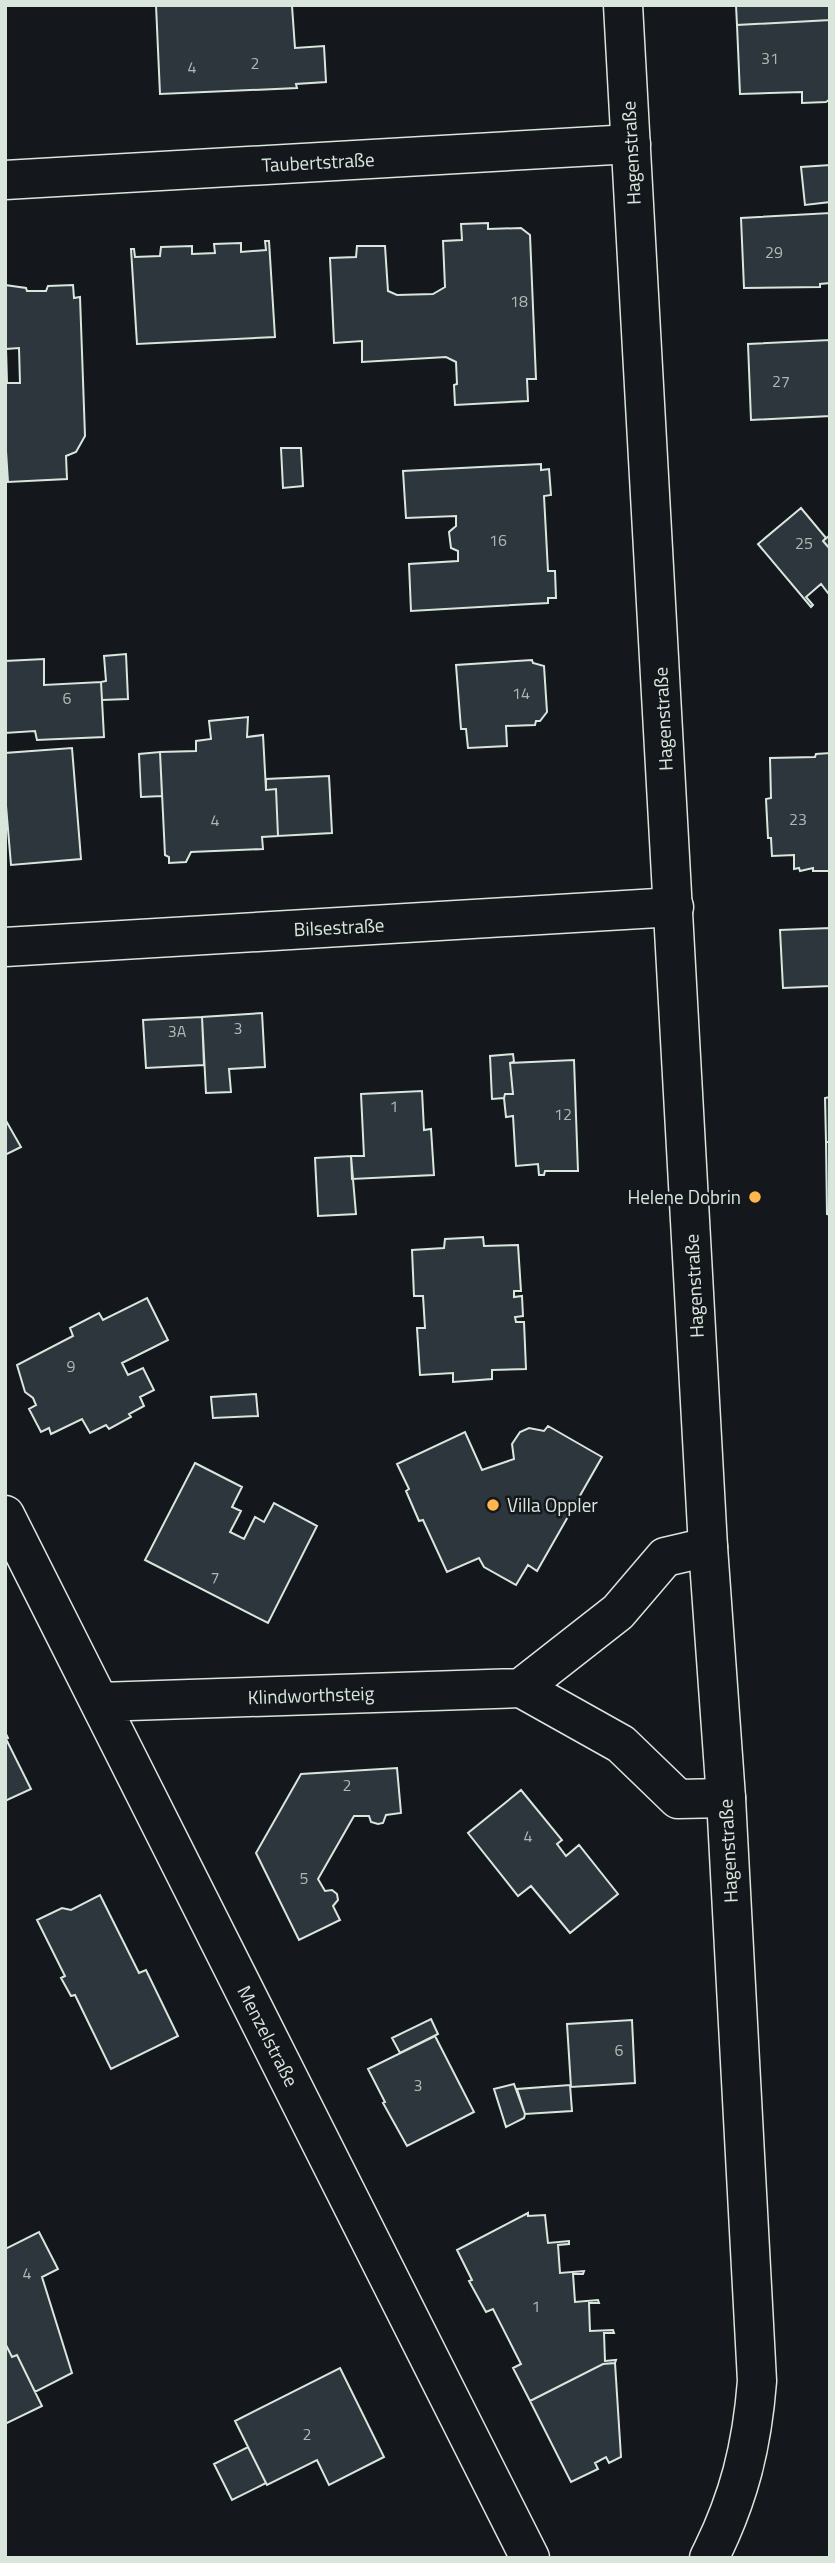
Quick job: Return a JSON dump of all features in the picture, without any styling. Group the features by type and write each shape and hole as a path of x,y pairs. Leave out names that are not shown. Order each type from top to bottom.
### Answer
{"street":[{"name":"Hagenstraße","path":"623,5 757,2381 746,2465 733,2505 709,2558"},
{"name":"Taubertstraße","path":"5,180 631,144"},
{"name":"Bilsestraße","path":"5,947 674,907"},
{"name":"Menzelstraße","path":"5,1515 530,2558"},
{"path":"708,1547 665,1557 618,1612 521,1688 621,1744 678,1799 726,1798"},
{"name":"Klindworthsteig","path":"100,1702 521,1688"}],"building":[{"path":"156,5 292,6 295,48 324,46 326,82 296,84 297,88 160,94"},
{"path":"736,5 830,5 830,20 737,25"},
{"path":"830,20 830,99 826,102 802,103 802,92 740,94 737,25"},
{"path":"830,165 830,202 805,205 801,167"},
{"path":"830,213 830,283 820,284 820,287 744,288 741,218"},
{"path":"488,223 488,229 521,228 530,235 536,379 527,379 528,401 455,405 456,362 446,357 362,362 362,341 334,343 330,258 356,257 357,246 385,246 388,291 397,295 433,294 445,287 443,241 462,240 461,224"},
{"path":"265,241 269,241 275,337 137,344 131,249 134,249 135,257 160,256 161,247 192,246 192,254 215,253 214,244 241,243 241,252 266,250"},
{"path":"5,285 26,288 27,291 46,291 48,286 73,285 74,298 80,297 85,436 76,452 66,456 67,479 8,482 5,436","holes":["19,348 20,383 7,383 6,349"]},
{"path":"830,340 830,416 751,420 748,344"},
{"path":"281,448 301,448 303,486 283,488"},
{"path":"541,464 541,470 549,469 551,495 544,496 548,571 555,571 556,598 548,598 548,603 411,611 409,564 458,561 458,551 451,548 449,532 456,526 456,516 406,518 403,471"},
{"path":"801,508 826,538 823,541 830,549 830,592 821,584 806,597 813,605 811,607 758,544"},
{"path":"830,535 830,549 823,541"},
{"path":"126,654 128,699 102,700 101,682 106,681 104,656"},
{"path":"44,659 44,685 101,682 104,737 37,740 35,731 5,733 5,661"},
{"path":"532,660 533,663 544,666 547,712 535,725 506,726 507,746 468,748 466,729 461,729 456,665"},
{"path":"248,717 247,737 263,735 266,790 276,789 278,836 262,837 263,849 191,852 186,862 169,863 169,857 165,855 160,752 196,751 196,741 211,739 209,721"},
{"path":"72,748 81,859 11,865 5,794 5,753"},
{"path":"160,752 162,796 141,797 139,754"},
{"path":"830,753 830,871 813,871 813,868 800,871 799,868 794,869 794,855 772,856 766,799 771,798 770,758 815,757 816,754"},
{"path":"329,776 332,833 278,836 276,789 266,790 266,779"},
{"path":"830,928 830,986 783,988 780,930"},
{"path":"262,1013 265,1067 229,1069 231,1092 206,1093 202,1017"},
{"path":"202,1017 204,1065 146,1068 143,1020"},
{"path":"513,1054 514,1062 510,1063 513,1094 492,1099 490,1056"},
{"path":"574,1060 578,1171 545,1171 544,1175 539,1175 538,1164 516,1166 513,1116 506,1117 504,1098 505,1094 513,1094 510,1063"},
{"path":"422,1091 424,1130 431,1129 434,1175 352,1179 351,1156 364,1156 361,1094"},
{"path":"830,1097 830,1142 826,1142 825,1098"},
{"path":"5,1119 21,1147 5,1155"},
{"path":"826,1142 830,1142 830,1215 827,1214"},
{"path":"351,1156 356,1214 318,1216 315,1158"},
{"path":"483,1237 484,1246 518,1245 521,1291 514,1291 514,1297 522,1296 523,1316 515,1317 516,1322 524,1322 526,1369 492,1370 492,1379 453,1382 453,1373 420,1375 417,1328 425,1328 423,1296 414,1296 412,1250 444,1248 445,1239"},
{"path":"147,1298 168,1340 122,1363 128,1375 143,1368 154,1390 140,1397 144,1406 109,1429 106,1425 90,1433 82,1419 51,1434 49,1428 41,1432 29,1409 36,1405 33,1398 25,1392 17,1365 73,1336 70,1328 99,1313 103,1320"},
{"path":"256,1394 258,1416 213,1418 211,1397"},
{"name":"Villa Oppler","path":"548,1426 602,1457 537,1571 528,1565 516,1585 484,1567 479,1558 447,1572 423,1520 419,1521 406,1491 409,1489 397,1464 465,1432 482,1470 514,1459 512,1444 520,1432 529,1428 544,1431"},
{"path":"195,1463 242,1487 232,1507 241,1511 230,1532 244,1539 255,1517 264,1522 274,1503 317,1526 268,1623 145,1560"},
{"path":"5,1732 31,1789 5,1801"},
{"path":"397,1768 401,1813 386,1815 383,1823 378,1824 371,1822 369,1816 354,1816 318,1879 325,1891 332,1890 337,1894 338,1900 333,1906 340,1920 299,1940 256,1853 301,1774"},
{"path":"521,1790 562,1840 557,1844 566,1856 579,1845 618,1894 570,1933 531,1886 518,1896 468,1833"},
{"path":"100,1895 139,1973 146,1970 178,2036 111,2069 75,1995 71,1996 61,1978 65,1976 37,1920 62,1908 71,1910"},
{"path":"431,2019 438,2034 400,2053 392,2038"},
{"path":"632,2020 635,2083 571,2087 567,2024"},
{"path":"435,2036 474,2112 407,2146 368,2069"},
{"path":"514,2084 525,2114 524,2118 506,2127 494,2089"},
{"path":"570,2085 572,2111 525,2114 517,2089"},
{"path":"528,2213 528,2216 545,2215 548,2243 569,2241 569,2244 558,2245 560,2273 584,2271 583,2274 573,2274 575,2302 598,2300 599,2303 589,2303 590,2331 613,2330 614,2333 604,2333 605,2361 616,2360 615,2363 603,2364 530,2401 513,2368 521,2364 493,2309 486,2312 469,2281 472,2280 457,2250"},
{"path":"39,2232 58,2269 42,2277 72,2373 35,2392 17,2355 12,2357 5,2343 5,2249"},
{"path":"5,2343 12,2357 17,2355 42,2406 5,2424"},
{"path":"615,2363 621,2457 609,2463 606,2457 595,2463 598,2469 571,2482 530,2401 603,2364"},
{"path":"340,2368 384,2457 329,2485 317,2460 267,2485 235,2421"},
{"path":"248,2447 266,2483 232,2500 214,2464"}],"place":[{"name":"Helene Dobrin","path":"755,1197"},
{"name":"Villa Oppler","path":"493,1505"}]}
